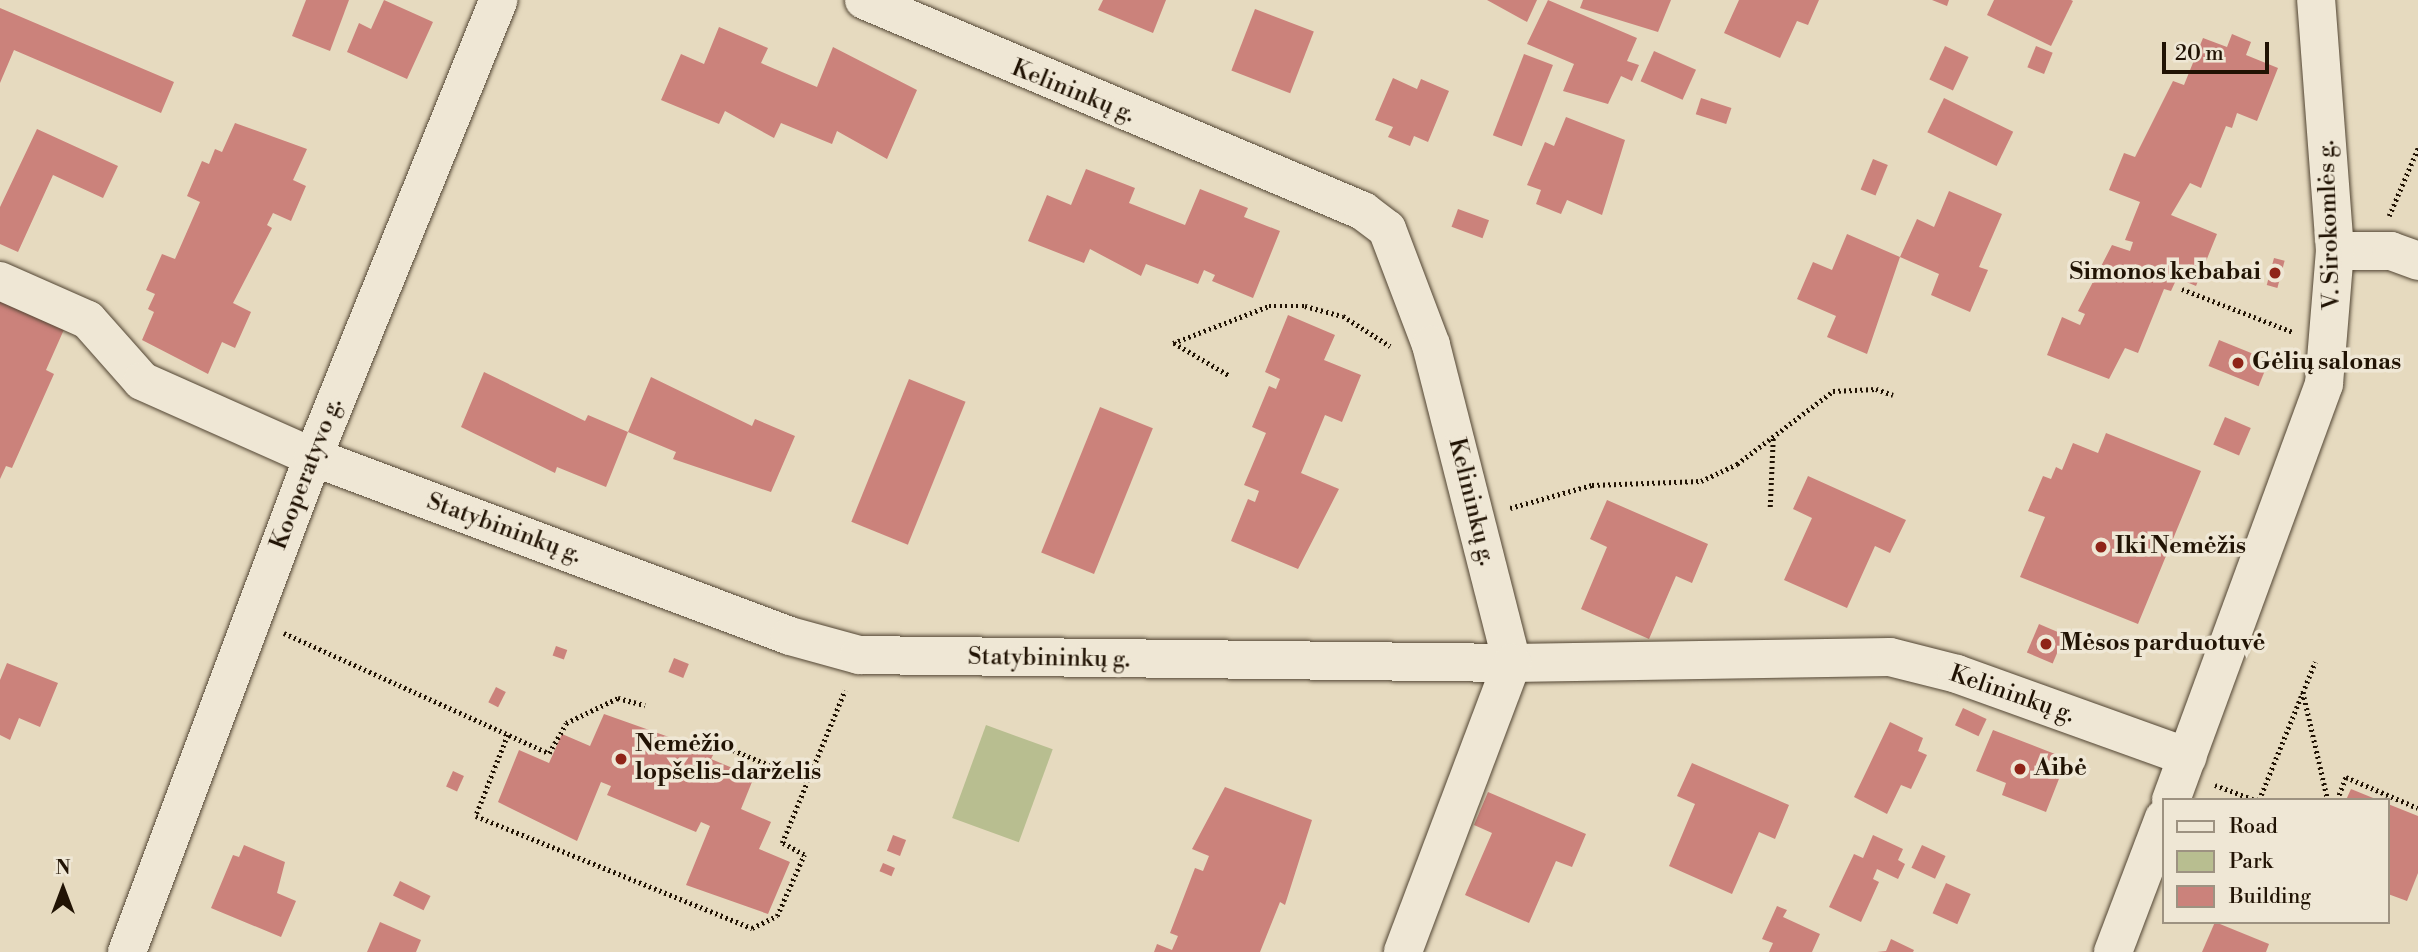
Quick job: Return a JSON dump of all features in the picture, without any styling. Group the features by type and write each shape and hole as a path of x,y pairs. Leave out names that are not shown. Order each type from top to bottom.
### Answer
{"street":[{"name":"Kooperatyvo g.","path":"127,952 313,457 499,0"},
{"name":"Kelininkų g.","path":"864,0 1363,211 1387,229 1399,253 1435,360 1512,663 1891,657 1957,674 2188,757"},
{"name":"V. Sirokomlės g.","path":"2172,798 2309,433 2332,336 2335,251 2316,0"},
{"path":"2335,251 2381,251 2418,261"},
{"name":"Statybininkų g.","path":"0,281 88,320 142,381 313,457 790,636 859,655 1512,663"},
{"path":"1403,952 1512,663"},
{"path":"2113,952 2162,823"}],"path":[{"path":"2381,251 2418,148"},
{"path":"2182,289 2291,332 2332,336"},
{"path":"1230,376 1173,343 1269,306 1305,306 1343,316 1413,362 1435,360"},
{"path":"1475,518 1592,485 1701,481 1773,437 1833,391 1877,389 1893,395"},
{"path":"1770,507 1773,437"},
{"path":"252,617 550,752 566,723 618,698 645,705"},
{"path":"508,735 476,816 751,929 777,916 804,855 782,844 859,655"},
{"path":"2260,798 2315,662"},
{"path":"2303,691 2328,798"},
{"path":"731,739 733,750 808,781"},
{"path":"2338,798 2346,777 2418,808"}],"green space":[{"path":"986,725 1053,749 1019,842 952,818"}],"building":[{"path":"306,0 349,0 330,51 292,36"},
{"path":"384,0 433,22 407,79 347,52 359,23 371,29"},
{"path":"1103,0 1166,0 1153,33 1098,10"},
{"path":"1487,0 1537,0 1527,22"},
{"path":"1548,0 1637,38 1627,61 1639,65 1632,81 1621,76 1608,104 1563,91 1574,64 1527,44"},
{"path":"1583,0 1671,0 1658,32 1580,8"},
{"path":"1739,0 1819,0 1808,25 1797,21 1780,58 1724,33"},
{"path":"1932,0 1949,0 1947,6"},
{"path":"1994,0 2073,1 2051,46 1987,15"},
{"path":"0,8 174,82 161,113 14,50 0,83"},
{"path":"1255,9 1314,32 1290,93 1231,71"},
{"path":"719,27 768,48 761,63 817,87 833,47 917,90 887,159 837,131 832,144 781,123 774,138 725,111 719,124 661,100 681,54 704,64"},
{"path":"2232,34 2251,42 2246,55 2278,68 2257,121 2237,113 2232,128 2226,126 2201,188 2190,183 2171,215 2217,234 2196,286 2177,278 2171,291 2164,289 2138,353 2125,348 2109,379 2047,355 2062,317 2080,325 2085,314 2078,311 2112,245 2130,251 2133,242 2125,240 2140,202 2109,190 2124,153 2135,157 2173,81 2184,85 2203,38 2227,47"},
{"path":"1945,46 1969,57 1953,91 1929,80"},
{"path":"2036,46 2053,53 2044,74 2027,67"},
{"path":"1654,51 1696,70 1683,100 1641,81"},
{"path":"1524,54 1553,65 1522,146 1493,135"},
{"path":"1393,78 1417,89 1421,79 1449,91 1428,142 1414,136 1410,146 1388,137 1393,127 1375,120"},
{"path":"1701,98 1731,108 1726,124 1696,114"},
{"path":"1944,98 2013,132 1997,166 1927,132"},
{"path":"1566,117 1625,140 1602,215 1567,200 1561,214 1536,204 1541,190 1527,185 1545,142 1554,146"},
{"path":"235,123 307,149 293,180 306,186 291,221 273,213 267,225 272,228 233,303 251,312 235,348 222,342 208,374 142,340 154,312 148,309 155,294 146,290 162,254 175,259 200,202 187,196 202,161 209,164 215,149 222,152"},
{"path":"37,129 118,166 103,198 53,175 18,252 0,244 0,207"},
{"path":"1873,159 1888,165 1875,196 1861,190"},
{"path":"1086,169 1135,188 1129,203 1185,225 1200,189 1248,208 1244,217 1280,231 1253,298 1212,281 1215,275 1204,270 1198,284 1146,264 1141,276 1090,249 1084,263 1028,241 1047,195 1071,205"},
{"path":"1949,191 2002,214 1979,267 1988,270 1970,312 1931,295 1939,274 1900,257 1917,219 1934,227"},
{"path":"1458,209 1489,220 1483,238 1452,227"},
{"path":"1847,234 1900,257 1867,354 1827,337 1836,316 1797,299 1813,262 1832,270"},
{"name":"Simonos kebabai","path":"2274,258 2285,261 2277,288 2267,285"},
{"path":"0,295 66,325 46,370 54,374 12,468 6,466 0,479"},
{"path":"1288,315 1335,335 1324,360 1361,375 1342,422 1325,415 1301,473 1339,489 1298,569 1231,541 1248,499 1255,502 1259,491 1244,485 1266,433 1252,427 1269,386 1276,389 1280,379 1265,372"},
{"name":"Gėlių salonas","path":"2219,340 2269,360 2259,386 2209,366"},
{"path":"484,372 585,421 588,415 628,432 606,487 557,467 555,473 461,427"},
{"path":"651,377 752,426 755,419 795,436 771,492 673,459 676,452 628,432"},
{"path":"909,379 966,402 908,545 851,522"},
{"path":"1100,407 1153,428 1094,574 1041,553"},
{"path":"2225,417 2251,428 2239,456 2213,445"},
{"name":"Iki Nemėžis","path":"2106,433 2201,471 2138,624 2020,577 2045,517 2028,511 2043,476 2051,479 2056,467 2062,470 2073,443 2098,453"},
{"path":"1808,476 1906,520 1890,553 1875,546 1847,608 1784,580 1812,518 1793,509"},
{"path":"1607,500 1708,544 1692,583 1676,576 1649,639 1581,609 1607,547 1590,539"},
{"name":"Mėsos parduotuvė","path":"2039,624 2065,635 2053,663 2027,653"},
{"path":"556,646 567,650 564,660 553,655"},
{"path":"674,658 689,664 683,678 668,672"},
{"path":"7,663 58,683 40,727 19,718 10,740 0,735 0,680"},
{"path":"496,687 506,692 498,707 488,702"},
{"path":"1963,708 1987,719 1979,736 1955,725"},
{"path":"604,714 714,753 711,759 754,777 741,809 771,822 759,849 790,862 768,914 686,885 710,826 701,822 696,832 607,795 611,786 601,782 577,841 498,802 519,750 549,763 562,734 590,746"},
{"path":"1890,722 1923,738 1918,751 1927,755 1911,789 1901,785 1887,814 1854,797"},
{"name":"Aibė","path":"1993,730 2055,754 2052,761 2064,766 2046,812 2002,795 2006,783 1976,771"},
{"path":"1692,763 1789,805 1775,839 1759,832 1732,894 1669,866 1695,804 1677,796"},
{"path":"453,771 464,776 457,791 446,787"},
{"path":"1225,787 1312,820 1285,905 1280,902 1260,952 1154,952 1157,944 1172,950 1178,936 1170,933 1195,868 1203,871 1209,856 1192,849"},
{"path":"2351,789 2373,798 2347,798"},
{"path":"1488,792 1586,834 1572,867 1556,861 1529,923 1465,895 1492,833 1474,825"},
{"path":"2390,805 2418,816 2418,873 2407,901 2390,895"},
{"path":"893,835 906,840 900,856 887,851"},
{"path":"1873,835 1903,849 1898,860 1905,864 1898,879 1877,869 1873,879 1879,882 1861,922 1829,907 1854,854 1863,858"},
{"path":"244,845 285,862 277,893 296,901 281,937 211,908 233,855 239,857"},
{"path":"1922,845 1946,856 1935,879 1911,868"},
{"path":"883,863 895,868 891,876 879,871"},
{"path":"400,881 431,896 424,910 393,895"},
{"path":"1946,883 1971,894 1957,924 1933,913"},
{"path":"1777,906 1787,910 1783,917 1820,934 1812,952 1769,952 1773,943 1762,939"},
{"path":"380,922 421,940 416,952 367,952"},
{"path":"2214,924 2269,944 2266,952 2202,952"},
{"path":"1891,939 1914,950 1913,952 1877,952 1886,951"}],"place":[{"name":"Simonos kebabai","path":"2275,273"},
{"name":"Gėlių salonas","path":"2238,363"},
{"name":"Iki Nemėžis","path":"2101,547"},
{"name":"Mėsos parduotuvė","path":"2046,644"},
{"name":"Nemėžio lopšelis-darželis","path":"621,759"},
{"name":"Aibė","path":"2020,769"}]}
